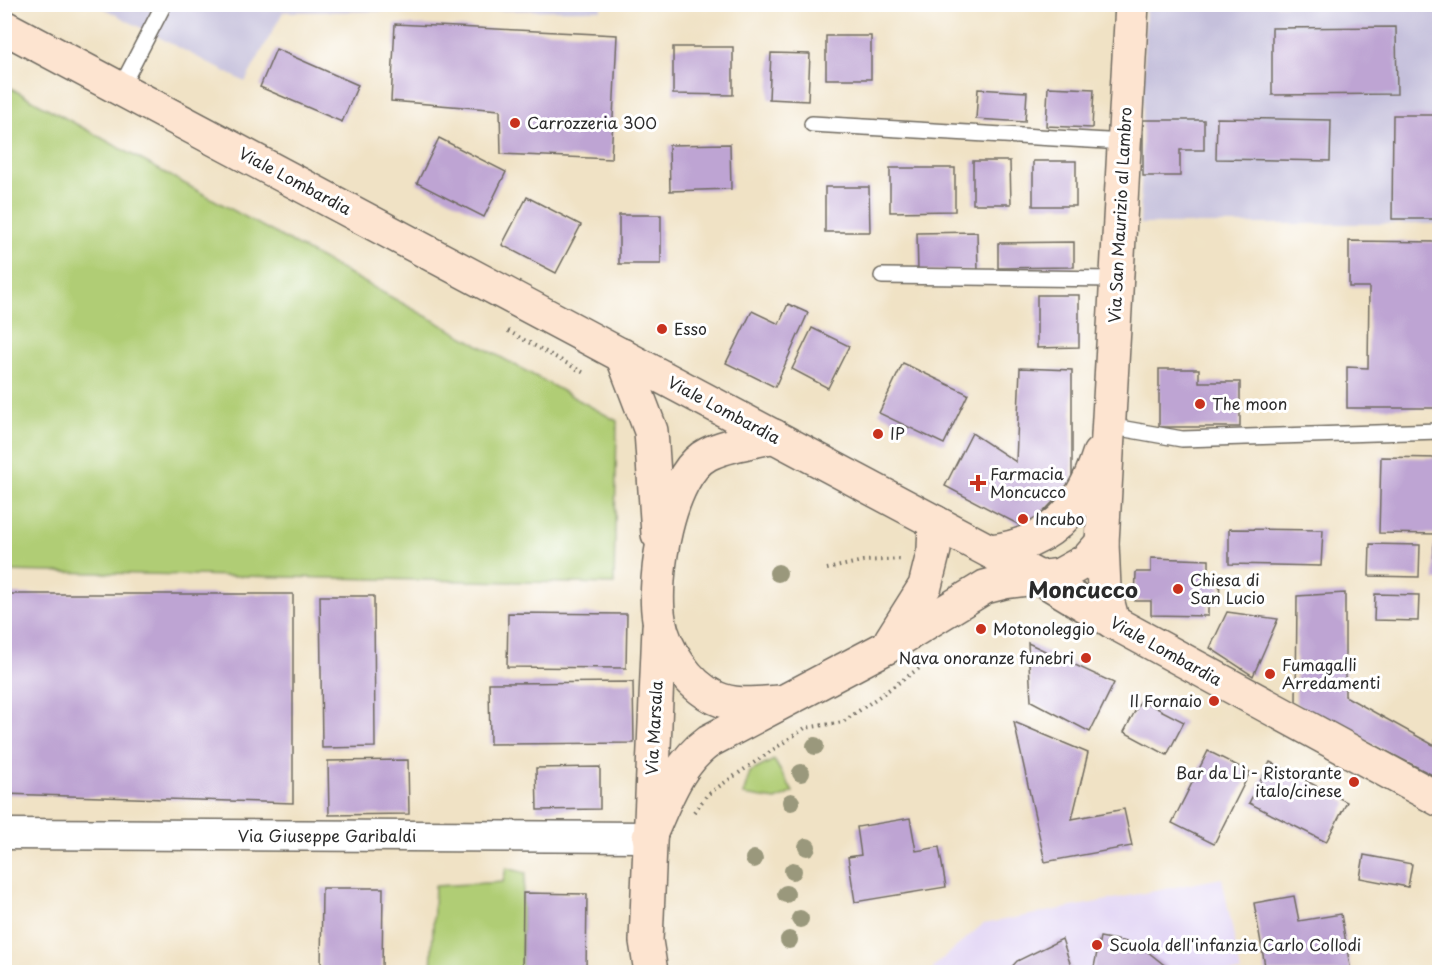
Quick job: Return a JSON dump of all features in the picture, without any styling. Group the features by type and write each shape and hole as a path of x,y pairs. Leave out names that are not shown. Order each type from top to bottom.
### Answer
{"main road":[{"name":"Via San Maurizio al Lambro","path":"1113,622 1104,588 1102,543 1132,4"},
{"name":"Viale Lombardia","path":"4,27 774,436 935,536 990,551 1113,622 1440,800"},
{"name":"Via Marsala","path":"622,356 651,432 659,554 659,619 646,941 651,972"},
{"name":"Via San Maurizio al Lambro","path":"990,551 1025,546 1055,526 1078,499 1093,473 1108,426"},
{"name":"Via Marsala","path":"659,554 671,511 686,476 706,454 774,436"},
{"name":"Via San Maurizio al Lambro","path":"1042,579 1046,549 1055,526"},
{"name":"Via Marsala","path":"887,647 925,586 935,536"},
{"path":"1042,579 1074,569 1087,560 1102,543"},
{"name":"Via Marsala","path":"649,837 682,767 696,751 887,647 985,587 1004,582 1042,579"},
{"name":"Via Marsala","path":"659,619 672,653 690,678 717,698 750,704 787,701"}],"street":[{"name":"Via Giuseppe Garibaldi","path":"4,834 649,837"}],"lane":[{"path":"120,88 164,4"},
{"path":"812,124 1124,142"},
{"path":"882,276 1116,279"},
{"path":"1108,426 1182,439 1440,431"}],"path":[{"path":"827,569 863,561 921,557 935,536"},
{"path":"690,817 708,794 806,728 843,722 934,657"}],"shaded area":[{"path":"97,5 601,5 601,10 283,12 245,82"},
{"path":"1146,5 1439,5 1439,224 1140,224"},
{"name":"Scuola dell'infanzia Carlo Collodi","path":"1222,878 1241,972 934,972 933,967 983,924"}],"green space":[{"path":"5,85 617,421 614,584 5,571"},
{"path":"774,760 793,792 776,800 743,795 750,772"},
{"path":"506,868 526,873 523,893 522,972 431,972 435,886 503,882"}],"building":[{"path":"395,24 617,35 611,159 501,154 500,110 391,101"},
{"path":"1396,27 1397,94 1272,95 1272,28"},
{"path":"826,36 871,36 871,79 826,79"},
{"path":"673,47 733,47 733,95 673,94"},
{"path":"276,49 358,85 342,122 260,87"},
{"path":"771,53 810,54 808,101 769,99"},
{"path":"1048,87 1094,89 1092,128 1046,126"},
{"path":"978,89 1027,92 1025,122 976,119"},
{"path":"1393,115 1440,115 1439,219 1392,219"},
{"path":"1217,118 1331,120 1330,161 1216,159"},
{"path":"1143,120 1204,120 1204,150 1180,150 1180,176 1143,176"},
{"path":"439,138 506,172 484,217 417,183"},
{"path":"730,144 731,189 670,191 669,145"},
{"path":"973,161 1010,161 1011,204 973,204"},
{"path":"1033,161 1076,161 1076,206 1033,206"},
{"path":"890,168 955,168 955,211 890,212"},
{"path":"825,187 869,187 870,232 825,232"},
{"path":"527,197 581,225 556,273 502,245"},
{"path":"619,215 661,215 661,264 619,264"},
{"path":"977,232 978,271 918,271 917,233"},
{"path":"1349,241 1440,242 1440,408 1347,408 1347,367 1368,368 1369,287 1349,287"},
{"path":"1074,242 1074,267 998,268 998,243"},
{"path":"1037,295 1079,295 1079,347 1037,348"},
{"path":"788,304 808,313 775,387 726,363 752,311 779,324"},
{"path":"812,328 849,346 828,388 792,369"},
{"path":"903,363 968,394 944,444 879,413"},
{"path":"1020,368 1072,370 1072,482 1027,529 945,486 972,433 1016,462"},
{"name":"The moon","path":"1159,369 1199,369 1199,382 1240,382 1240,427 1159,427"},
{"path":"1381,457 1439,458 1438,534 1379,533"},
{"path":"1229,529 1323,530 1321,566 1229,564"},
{"path":"1370,544 1420,545 1419,577 1369,576"},
{"path":"1434,544 1440,544 1440,580 1434,580"},
{"name":"Chiesa di San Lucio","path":"1151,558 1209,560 1209,578 1220,578 1219,604 1208,603 1208,616 1151,615 1151,601 1135,601 1136,572 1151,572"},
{"path":"1345,593 1345,696 1435,746 1440,671 1440,779 1296,704 1297,596"},
{"path":"4,594 293,594 293,803 4,794"},
{"path":"1375,594 1419,595 1418,621 1374,620"},
{"path":"320,596 374,596 375,747 322,748"},
{"path":"1227,612 1278,619 1253,676 1210,648"},
{"path":"508,613 627,614 626,668 507,667"},
{"path":"1028,643 1114,683 1090,732 1031,701"},
{"path":"633,682 634,743 490,744 489,683"},
{"path":"1141,700 1184,722 1167,755 1124,732"},
{"path":"1014,722 1088,753 1072,819 1124,809 1132,846 1045,862"},
{"path":"1208,751 1250,772 1214,844 1172,823"},
{"path":"408,760 409,814 329,815 328,761"},
{"path":"1270,762 1347,802 1326,842 1249,803"},
{"path":"600,767 600,809 537,810 536,768"},
{"path":"910,818 916,851 939,847 946,887 855,902 848,857 861,855 857,827"},
{"path":"1364,855 1412,864 1408,887 1360,878"},
{"path":"322,888 383,888 382,972 321,972"},
{"path":"523,893 587,894 586,972 522,972"},
{"path":"1294,896 1299,921 1341,914 1351,972 1266,972 1254,903"},
{"path":"1100,937 1138,944 1173,972 1093,972"},
{"path":"1062,939 1073,972 1007,972 1017,961"}],"place":[{"name":"Carrozzeria 300","path":"515,123"},
{"name":"Esso","path":"662,329"},
{"name":"The moon","path":"1200,404"},
{"name":"IP","path":"878,434"},
{"name":"Farmacia Moncucco","path":"978,483"},
{"name":"Incubo","path":"1023,519"},
{"name":"Chiesa di San Lucio","path":"1178,589"},
{"name":"Motonoleggio","path":"981,629"},
{"name":"Nava onoranze funebri","path":"1086,658"},
{"name":"Fumagalli Arredamenti","path":"1270,674"},
{"name":"Il Fornaio","path":"1214,701"},
{"name":"Bar da Lì - Ristorante italo/cinese","path":"1354,782"},
{"name":"Scuola dell'infanzia Carlo Collodi","path":"1097,945"}],"district":[{"name":"Moncucco","path":"1083,590"}]}
